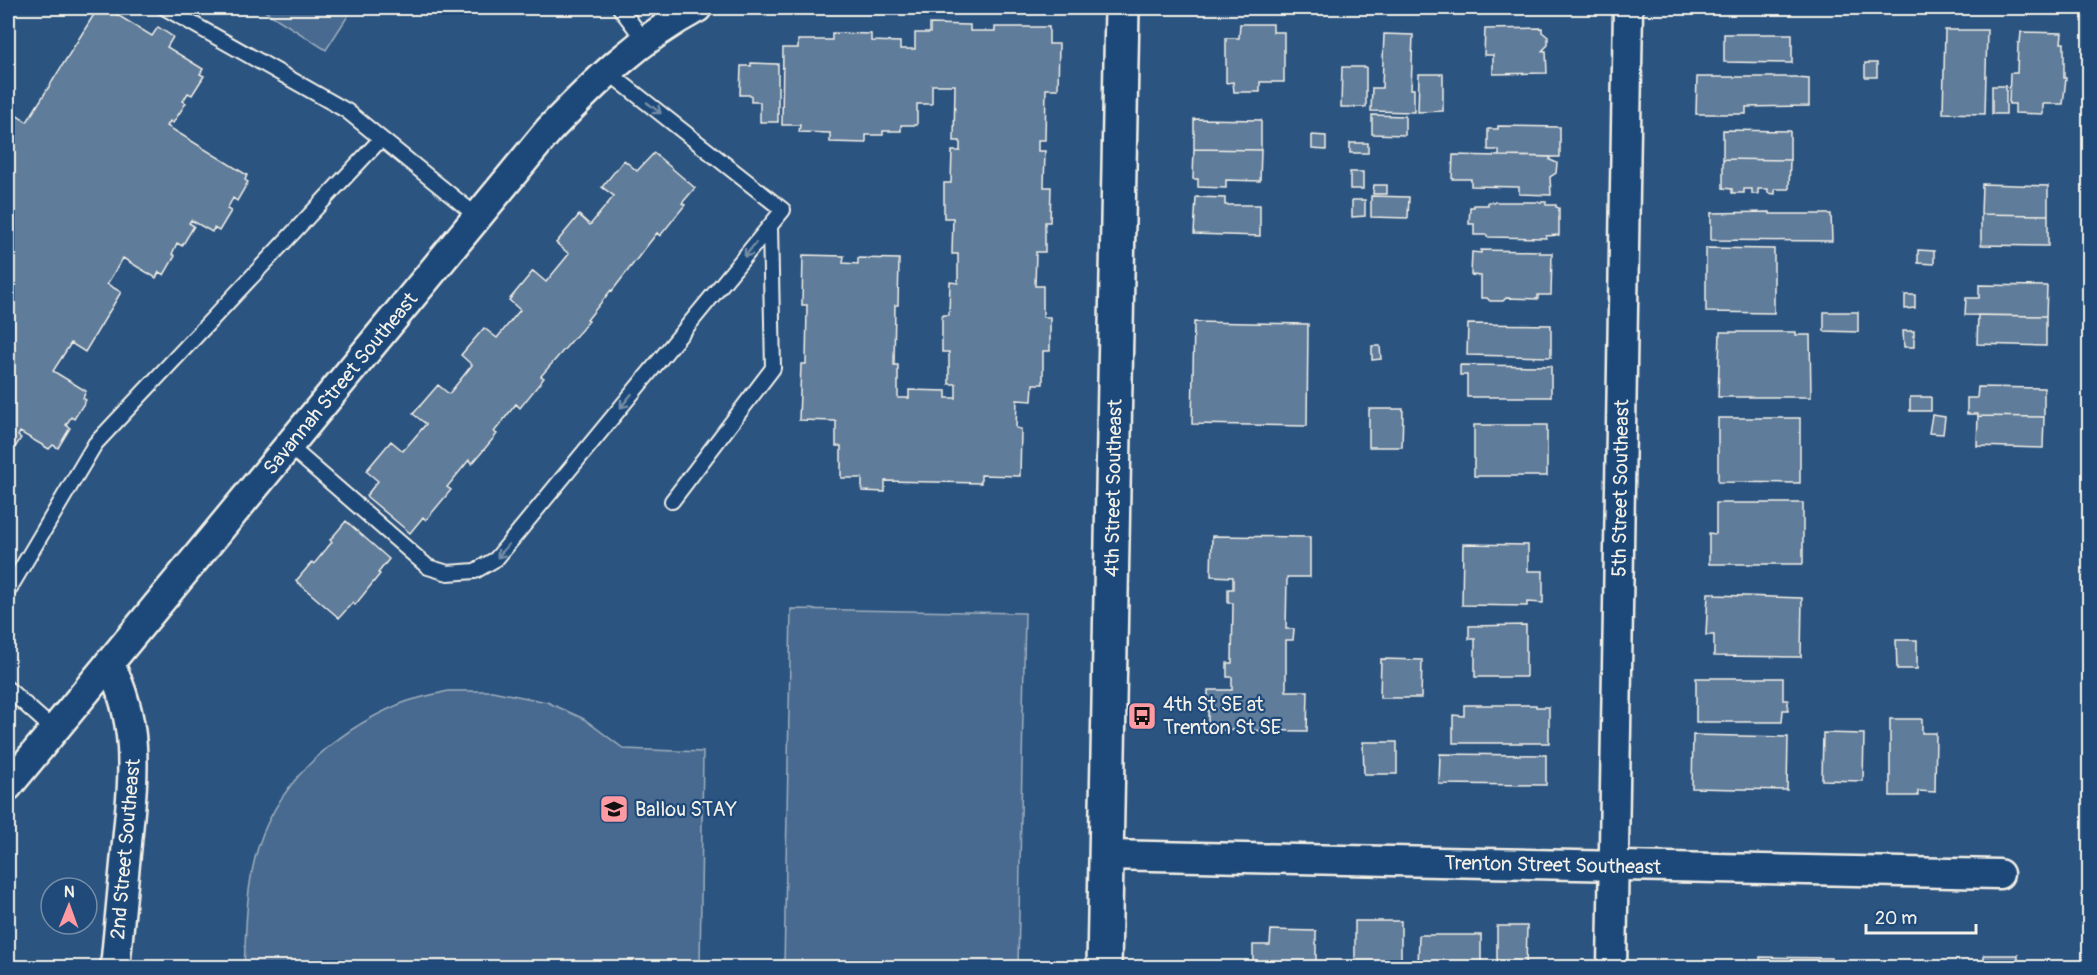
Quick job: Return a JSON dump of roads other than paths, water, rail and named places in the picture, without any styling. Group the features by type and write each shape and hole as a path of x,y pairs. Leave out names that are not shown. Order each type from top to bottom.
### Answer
{"street":[{"name":"Savannah Street Southeast","path":"8,786 549,130 595,82 645,41 697,8"},
{"name":"4th Street Southeast","path":"1104,968 1122,8"},
{"name":"5th Street Southeast","path":"1612,968 1628,8"},
{"name":"2nd Street Southeast","path":"110,663 127,707 134,754 115,968"},
{"name":"Trenton Street Southeast","path":"1107,855 1999,874"}],"lane":[{"path":"165,8 347,111 478,217"},
{"path":"621,8 645,41"},
{"path":"289,446 428,567 448,573 475,571 496,559 783,210 608,72"},
{"path":"8,591 95,444 381,139"},
{"path":"672,501 773,368 770,226"},
{"path":"8,689 54,730"}],"place":[{"name":"4th St SE at Trenton St SE","path":"1142,716"},
{"name":"Ballou STAY","path":"614,809"}]}
